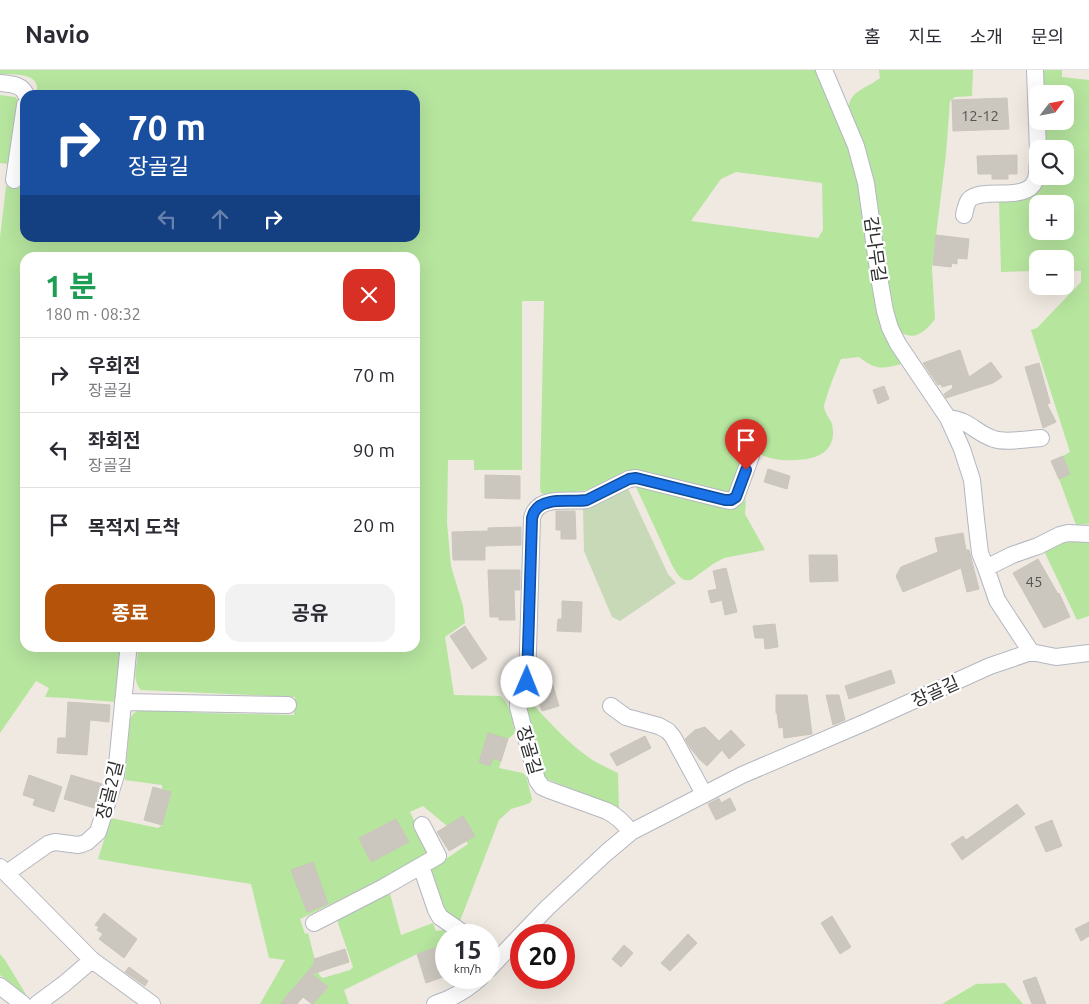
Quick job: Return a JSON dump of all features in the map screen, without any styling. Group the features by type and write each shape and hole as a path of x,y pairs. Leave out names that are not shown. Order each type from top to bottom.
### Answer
{"street":[{"name":"감나무길","path":"824,70 856,146 866,183 879,277 890,328 898,344 948,418 962,449 972,480 980,553 996,600 1031,652"},
{"path":"1034,70 1038,140"},
{"path":"0,83 12,84 23,90"},
{"path":"14,180 20,139"},
{"path":"964,215 969,201 974,197 1016,193 1032,185"},
{"path":"948,418 958,419 996,440 1042,438"},
{"name":"장골길","path":"631,832 624,823 607,811 548,790 542,787 537,780 518,707 518,700 527,682 532,518 535,511 542,504 549,501 587,500 629,479 636,478 731,500 736,497 752,456"},
{"path":"986,568 1060,535 1068,533 1089,534"},
{"path":"1031,652 1056,657 1089,653"},
{"name":"장골길","path":"532,924 606,853 631,832 742,775 990,666 1031,652"},
{"name":"장골2길","path":"128,653 116,775 98,832 87,842 78,845 52,842 3,870 92,960 152,1004"},
{"path":"123,702 288,705"},
{"path":"611,706 626,717 659,726 668,731 704,794"},
{"path":"314,923 384,887 438,856 422,824"},
{"path":"421,866 436,910 440,917 450,924"},
{"name":"장골길","path":"500,955 510,946"},
{"path":"37,1004 92,960"},
{"path":"0,986 23,1004"},
{"path":"434,1004 450,1000 468,989"}],"green space":[{"path":"0,70 820,70 845,127 905,363 881,368 871,365 859,357 841,359 824,406 832,424 832,441 829,447 818,456 803,460 776,459 759,454 748,447 734,487 727,494 637,472 590,490 546,495 541,493 544,301 522,301 522,470 474,470 474,460 448,460 447,523 451,566 463,606 465,623 445,637 454,695 500,696 507,703 515,733 508,739 499,768 523,773 526,776 532,799 530,803 511,809 499,820 460,921 445,913 431,869 468,844 466,841 474,835 463,817 447,826 423,806 410,812 428,849 427,855 421,860 300,919 305,934 308,933 318,972 323,978 350,970 353,967 338,919 389,890 401,935 433,923 435,928 435,948 417,954 344,990 349,1004 313,1004 328,987 309,971 280,1004 260,1004 285,960 269,958 251,884 98,859 111,818 158,828 162,825 171,793 162,789 162,785 125,780 130,719 135,712 143,709 204,713 294,715 295,697 141,690 135,677 138,653 136,652 420,652 420,252 20,252 20,652 121,652 115,702 45,697 49,688 36,681 0,733 0,238 6,186 20,188 20,242 420,242 420,90 36,90 36,82 27,77 0,74","holes":["736,172 822,183 823,230 818,238 691,221 721,179","396,819 409,842 371,862 359,838"]},
{"path":"879,70 973,70 972,96 955,97 950,101 946,154 932,268 935,319 922,332 912,336 902,333 896,328 848,113 849,105 854,95 880,78"},
{"path":"1040,70 1062,70 1062,77 1089,80 1089,524 1076,525 1059,479 1070,473 1063,456 1070,452 1031,330 1037,328 1069,295 1074,295 1074,289 1081,282 1081,271 1074,271 1074,250 1029,250 1029,271 1001,272 999,201 1029,198 1029,240 1074,240 1074,195 1034,195 1040,185 1074,185 1074,140 1041,140 1041,130 1074,130 1074,85 1040,85"},
{"path":"0,95 15,97 18,101 8,164 0,163"},
{"path":"638,485 726,508 738,506 746,499 745,514 765,550 724,558 691,580 684,580 672,565 636,487"},
{"path":"627,486 668,574 676,583 620,621 612,617 584,551 583,508"},
{"path":"1089,542 1089,616 1077,620 1044,551 1062,543"},
{"path":"527,699 579,750 594,761 618,773 619,809 545,778 525,709"},
{"path":"0,954 5,960 27,996 0,975"},
{"path":"1005,983 1023,1004 942,1004 976,984"}],"building":[{"path":"1007,98 1009,129 953,131 952,100"},
{"path":"1017,155 1017,174 1008,174 1008,179 992,179 992,174 978,174 977,156"},
{"path":"936,235 969,239 967,259 957,258 957,264 952,263 951,267 933,265"},
{"path":"960,350 969,377 991,362 1002,377 993,383 946,398 944,394 953,388 952,384 942,387 941,384 938,385 923,363"},
{"path":"1039,363 1050,403 1047,404 1056,422 1043,428 1025,367"},
{"path":"884,386 889,399 878,404 873,390"},
{"path":"1063,456 1070,474 1059,479 1051,461"},
{"path":"768,469 790,476 787,489 764,482"},
{"path":"485,475 520,476 520,499 485,498"},
{"path":"556,511 575,511 576,539 561,539 561,530 556,530"},
{"path":"521,527 521,545 485,546 485,560 453,560 452,532 488,531 488,528"},
{"path":"963,533 966,550 969,550 979,589 967,592 961,568 903,592 896,576 901,567 938,552 935,538"},
{"path":"809,555 837,555 838,581 810,582"},
{"path":"1038,559 1059,593 1070,617 1044,628 1013,573"},
{"path":"726,568 737,612 725,615 722,600 711,603 708,591 717,589 713,571"},
{"path":"488,570 520,570 520,590 514,590 515,620 499,620 499,617 490,617"},
{"path":"562,601 582,602 581,632 557,631 558,619 562,619"},
{"path":"775,624 778,647 765,649 764,638 755,638 753,626"},
{"path":"465,626 487,659 472,669 450,636"},
{"path":"891,670 895,683 849,699 845,686"},
{"path":"551,679 559,706 542,711 535,689 537,684"},
{"path":"776,695 807,695 812,734 784,738 783,727 779,728 776,713"},
{"path":"826,695 839,695 845,720 833,725"},
{"path":"68,702 110,705 109,722 90,720 87,755 57,753 58,738 66,738"},
{"path":"705,727 719,741 731,730 745,745 729,759 722,750 707,766 698,758 685,739 695,730"},
{"path":"488,733 508,739 501,761 493,758 490,766 479,762"},
{"path":"645,736 651,748 617,766 610,754"},
{"path":"29,775 62,787 54,812 33,805 35,799 23,795"},
{"path":"71,775 102,784 94,808 64,799"},
{"path":"153,787 171,792 162,825 144,820"},
{"path":"719,798 721,803 730,798 736,810 716,820 708,804"},
{"path":"1017,804 1025,814 962,860 951,844 963,836 966,840"},
{"path":"463,816 475,836 449,851 437,832"},
{"path":"396,819 409,842 371,862 359,838"},
{"path":"1052,820 1062,846 1046,852 1035,827"},
{"path":"313,862 328,904 307,912 291,870"},
{"path":"104,913 137,939 124,958 99,939 103,934 97,930 99,927 95,925"},
{"path":"832,916 851,947 840,954 821,923"},
{"path":"1089,922 1089,936 1081,941 1075,929"},
{"path":"688,934 697,943 670,971 661,963"},
{"path":"624,945 633,953 621,967 612,959"},
{"path":"435,948 435,980 426,983 417,954"},
{"path":"345,949 349,962 312,974 328,987 313,1004 303,997 297,1004 280,1004 315,963 314,959"},
{"path":"129,967 148,981 145,986 125,972"},
{"path":"1036,977 1046,1004 1032,1004 1023,981"}],"route":[{"path":"527,682 532,518 535,511 542,504 549,501 587,500 629,479 636,478 731,500 736,497 746,470"}]}
